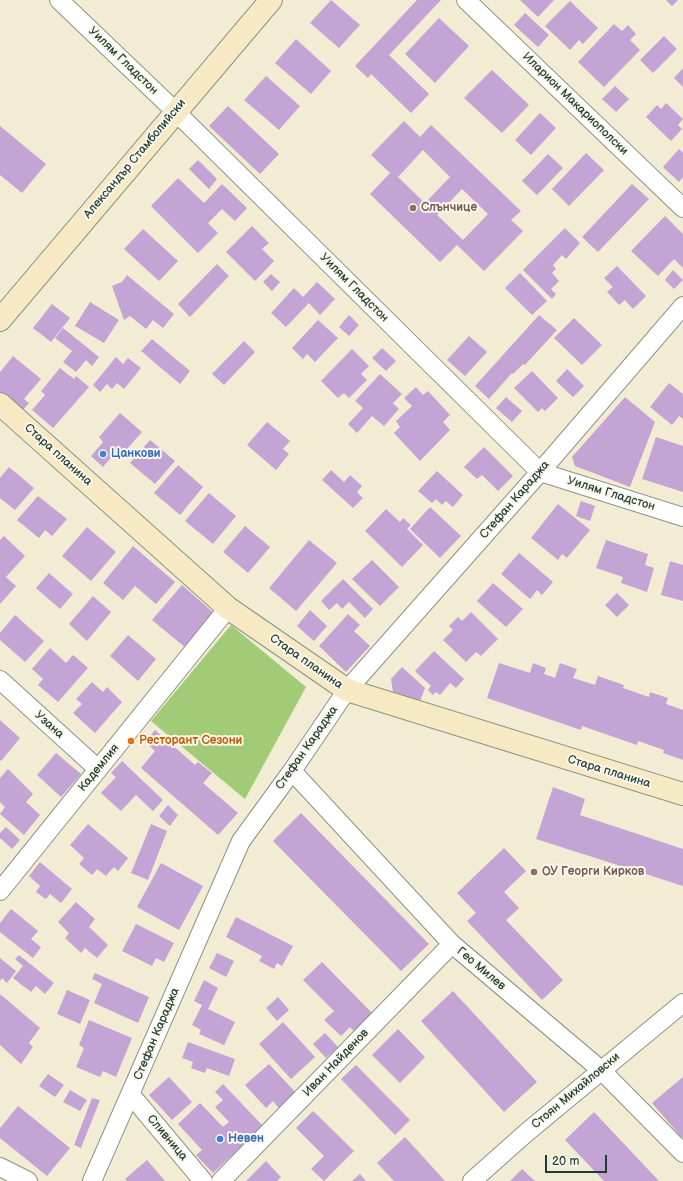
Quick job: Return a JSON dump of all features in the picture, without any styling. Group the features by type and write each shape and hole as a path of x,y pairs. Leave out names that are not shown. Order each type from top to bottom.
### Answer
{"street":[{"name":"Уилям Гладстон","path":"59,0 175,111 540,472 683,517"},
{"name":"Александър Стамболийски","path":"0,320 175,111 271,0"},
{"name":"Иларион Макариополски","path":"466,0 683,208"},
{"name":"Стефан Караджа","path":"92,1181 131,1095 241,841 292,771 347,690 540,472 683,306"},
{"name":"Стара планина","path":"0,404 228,608 347,690 683,794"},
{"name":"Кадемлия","path":"0,891 228,608"},
{"name":"Узана","path":"0,680 98,769"},
{"name":"Гео Милев","path":"292,771 452,944 601,1070 683,1153"},
{"name":"Иван Найденов","path":"221,1181 452,944"},
{"name":"Стоян Михайловски","path":"472,1181 601,1070 683,1003"},
{"name":"Сливница","path":"131,1095 203,1181"},
{"path":"0,1166 28,1181"}],"green space":[{"path":"231,625 306,687 245,799 151,721"}],"building":[{"path":"331,0 360,25 339,48 310,23"},
{"path":"417,0 441,0 389,55 429,94 411,113 371,74 368,78 355,66"},
{"path":"520,0 554,0 538,17"},
{"path":"666,0 678,0 672,6"},
{"path":"570,1 598,28 583,44 579,40 570,50 545,26"},
{"path":"525,13 549,35 538,47 514,25"},
{"path":"439,18 469,46 435,83 405,54"},
{"path":"614,24 622,31 628,25 636,34 630,40 640,50 604,87 578,62"},
{"path":"664,36 677,49 653,73 640,60"},
{"path":"296,39 331,71 311,94 275,63"},
{"path":"683,68 683,87 674,78"},
{"path":"492,70 529,105 502,133 464,98"},
{"path":"266,76 300,106 279,130 244,100"},
{"path":"615,86 629,99 616,112 602,99"},
{"path":"666,103 683,119 678,125 682,129 671,141 646,117 657,105 661,109"},
{"path":"228,106 279,154 260,174 209,126"},
{"path":"540,113 556,128 531,155 515,140"},
{"path":"404,121 420,137 431,125 521,211 511,220 523,231 484,271 457,245 440,262 370,194 390,173 371,155","holes":["423,150 450,177 425,203 398,177","462,189 488,214 463,240 437,215"]},
{"path":"0,126 46,164 22,193 0,175"},
{"path":"679,149 683,153 683,177 679,182 663,167"},
{"path":"586,153 604,170 569,206 552,189"},
{"path":"548,154 563,168 537,195 522,181"},
{"path":"198,160 217,179 209,189 189,169"},
{"path":"178,178 204,203 222,184 247,208 235,221 222,209 208,223 218,233 198,253 151,206"},
{"path":"632,184 649,199 598,252 582,237"},
{"path":"665,216 683,234 683,268 674,259 658,276 631,251"},
{"path":"252,226 269,243 262,249 274,261 255,281 226,252"},
{"path":"565,228 580,243 566,259 562,255 553,265 556,269 552,273 559,281 551,289 556,294 552,299 523,270"},
{"path":"143,229 178,261 159,281 124,249"},
{"path":"217,264 229,276 190,317 178,304"},
{"path":"617,266 646,296 633,309 625,300 619,305 607,292 613,287 604,278"},
{"path":"673,270 683,280 674,289 665,280"},
{"path":"520,273 547,301 532,315 505,288"},
{"path":"271,274 280,282 272,291 263,282"},
{"path":"127,275 174,314 163,328 153,320 146,329 130,316 124,320 112,286 122,282"},
{"path":"317,282 335,299 320,315 309,303 286,327 271,313 294,288 303,297"},
{"path":"90,302 119,320 104,343 75,326"},
{"path":"52,304 70,318 51,342 33,328"},
{"path":"349,315 359,325 349,336 339,327"},
{"path":"539,315 557,330 525,365 523,364 513,374 512,373 489,399 475,386"},
{"path":"574,318 602,345 582,365 554,338"},
{"path":"318,320 338,338 315,362 307,354 303,359 292,348"},
{"path":"63,328 99,357 92,366 86,360 76,372 63,362 72,351 55,338"},
{"path":"469,336 487,352 465,376 447,360"},
{"path":"152,339 190,371 180,384 141,351"},
{"path":"244,341 255,352 224,385 212,374"},
{"path":"382,348 396,361 386,371 372,358"},
{"path":"352,349 369,366 361,374 367,380 349,398 344,393 338,398 321,381"},
{"path":"13,356 41,379 24,399 29,403 22,411 0,394 0,372"},
{"path":"116,357 123,364 128,358 141,368 124,389 117,383 112,389 107,384 100,392 93,385"},
{"path":"60,368 74,379 76,376 89,387 53,428 32,410 45,395 41,391"},
{"path":"567,369 584,386 573,397 556,381"},
{"path":"532,371 558,398 545,411 542,408 538,412 514,388"},
{"path":"380,374 402,394 393,403 399,409 384,426 372,416 357,433 348,424 363,408 355,401"},
{"path":"669,383 683,394 683,419 679,416 672,425 650,407"},
{"path":"416,387 423,395 428,391 450,415 443,422 450,430 420,461 394,433 400,427 396,421 412,406 404,398"},
{"path":"506,397 522,411 512,422 496,408"},
{"path":"625,397 655,422 630,487 575,466 572,457"},
{"path":"120,413 142,432 120,457 116,452 103,467 91,456 103,442 99,437"},
{"path":"267,422 290,441 283,449 289,454 276,470 247,445"},
{"path":"656,437 683,446 683,492 642,479"},
{"path":"150,440 175,461 155,484 130,463"},
{"path":"484,447 513,476 498,491 482,475 477,479 464,467"},
{"path":"178,465 203,487 180,515 154,493"},
{"path":"9,467 34,488 15,510 0,498 0,478"},
{"path":"331,470 344,482 350,475 362,486 357,492 363,498 353,508 322,480"},
{"path":"437,471 463,495 453,507 446,501 442,505 436,499 432,503 418,491"},
{"path":"209,493 236,516 213,544 185,521"},
{"path":"38,496 67,519 52,536 45,530 39,538 17,520"},
{"path":"581,501 595,506 590,521 576,516"},
{"path":"558,504 590,530 567,558 562,554 558,560 531,538"},
{"path":"430,507 461,536 440,558 410,529"},
{"path":"386,509 400,522 403,518 411,525 407,529 423,545 402,567 365,531"},
{"path":"245,526 270,547 248,573 223,552"},
{"path":"87,527 116,552 91,581 62,556"},
{"path":"4,536 25,556 6,577 16,586 0,604 0,540"},
{"path":"309,540 337,563 296,611 269,588"},
{"path":"606,540 648,554 645,565 654,568 647,592 621,583 623,577 596,568"},
{"path":"133,546 175,582 156,604 135,586 123,600 103,583"},
{"path":"519,553 553,582 542,595 537,590 530,599 501,574"},
{"path":"372,560 399,587 380,606 352,579"},
{"path":"670,561 683,565 683,601 661,595"},
{"path":"49,573 73,594 60,609 36,588"},
{"path":"343,579 373,609 365,618 349,602 342,609 337,603 329,610 321,601"},
{"path":"493,583 523,609 506,627 477,601"},
{"path":"182,585 215,614 186,648 152,620"},
{"path":"617,593 629,605 617,617 605,605"},
{"path":"93,596 111,612 87,641 69,624"},
{"path":"310,610 327,626 314,641 297,626"},
{"path":"471,612 498,639 481,656 476,652 466,662 443,640 453,630 449,626 458,617 462,621"},
{"path":"348,614 360,625 354,631 370,646 346,672 319,646"},
{"path":"15,615 44,641 25,662 0,640 0,633"},
{"path":"128,635 156,659 138,681 110,656"},
{"path":"50,648 66,663 73,655 88,668 58,702 38,685 43,679 32,669"},
{"path":"434,651 464,679 456,688 450,683 440,695 436,692 433,695 428,690 431,686 415,671"},
{"path":"499,663 530,673 533,663 546,668 544,674 555,678 560,663 577,669 573,678 595,685 598,676 624,685 623,688 649,697 650,692 668,698 666,704 683,710 683,760 663,753 664,750 638,741 637,745 582,726 581,730 487,698"},
{"path":"402,667 425,688 417,709 394,699 391,679"},
{"path":"92,682 103,692 107,687 122,702 95,733 73,713 82,704 76,699"},
{"path":"0,720 20,738 1,761 0,760"},
{"path":"155,730 195,765 198,762 212,773 203,783 238,813 218,835 141,768 155,751 145,742"},
{"path":"56,753 81,774 61,797 37,775"},
{"path":"122,761 163,800 153,811 136,795 121,811 101,793 116,777 111,773"},
{"path":"8,769 33,794 26,802 40,815 24,835 0,814 5,807 0,802 0,778"},
{"path":"553,787 585,799 580,815 683,849 683,886 536,839"},
{"path":"168,805 178,815 170,826 159,816"},
{"path":"301,813 429,944 401,971 273,841"},
{"path":"88,824 128,858 118,871 114,867 106,876 97,869 92,875 79,864 84,858 70,845"},
{"path":"151,824 167,831 148,880 131,873"},
{"path":"6,827 20,840 12,849 0,838 0,833"},
{"path":"504,848 526,871 504,892 519,908 506,920 563,980 542,1000 467,921 476,913 457,893"},
{"path":"40,862 72,889 61,903 50,894 46,899 36,892 40,886 29,876"},
{"path":"161,863 203,886 179,930 137,907"},
{"path":"76,902 95,919 89,927 108,945 97,958 85,948 81,953 65,938 69,933 58,922"},
{"path":"11,909 38,931 31,939 41,947 33,958 0,932 0,923"},
{"path":"236,917 293,946 282,966 277,963 274,969 259,961 262,956 226,937"},
{"path":"136,924 174,943 164,962 156,958 152,966 122,951"},
{"path":"217,953 234,961 226,977 209,968"},
{"path":"19,955 54,983 45,994 36,986 31,992 13,978 23,966 15,959"},
{"path":"0,958 16,971 7,983 2,978 0,981"},
{"path":"322,962 373,1014 355,1032 350,1027 341,1036 324,1020 334,1011 303,980"},
{"path":"95,973 149,997 138,1023 94,1003 102,984 92,979"},
{"path":"204,980 218,988 208,1009 235,1022 224,1045 199,1034 201,1030 192,1025 202,1005 194,1001"},
{"path":"67,990 90,1000 80,1024 57,1014"},
{"path":"453,991 537,1082 504,1112 421,1021"},
{"path":"0,994 40,1028 29,1043 33,1047 21,1064 0,1045"},
{"path":"278,997 289,1010 277,1021 266,1008"},
{"path":"89,1020 132,1038 116,1077 103,1071 100,1077 76,1067 84,1048 79,1045"},
{"path":"283,1022 315,1057 291,1079 259,1044"},
{"path":"398,1029 425,1057 400,1083 372,1055"},
{"path":"325,1033 338,1047 326,1058 313,1044"},
{"path":"188,1042 235,1059 229,1076 207,1068 205,1073 191,1068 193,1062 182,1058"},
{"path":"269,1064 298,1095 281,1111 273,1101 266,1108 245,1085"},
{"path":"356,1065 410,1120 395,1135 341,1079"},
{"path":"48,1074 64,1085 55,1097 39,1086"},
{"path":"169,1077 192,1102 172,1120 149,1095"},
{"path":"683,1077 683,1137 682,1138 652,1103"},
{"name":"Невен","path":"223,1084 263,1126 213,1173 196,1155 202,1150 178,1124 200,1103 223,1127 229,1122 215,1107 223,1100 215,1092"},
{"path":"70,1090 87,1100 80,1111 63,1102"},
{"path":"92,1098 100,1100 81,1148 74,1145"},
{"path":"18,1106 70,1148 47,1176 0,1138 0,1128"},
{"path":"313,1111 354,1151 324,1181 311,1169 324,1156 296,1128"},
{"path":"594,1112 659,1181 604,1181 565,1140"},
{"path":"405,1137 445,1181 394,1181 377,1163"},
{"path":"147,1160 165,1181 127,1181 125,1179"},
{"path":"266,1161 281,1177 277,1181 246,1181"},
{"path":"522,1169 535,1181 510,1181"},
{"path":"360,1174 366,1181 352,1181"}],"place":[{"name":"Слънчице","path":"413,208"},
{"name":"Цанкови","path":"103,454"},
{"name":"Ресторант Сезони","path":"131,741"},
{"name":"ОУ Георги Кирков","path":"534,872"},
{"name":"Невен","path":"220,1139"}]}
